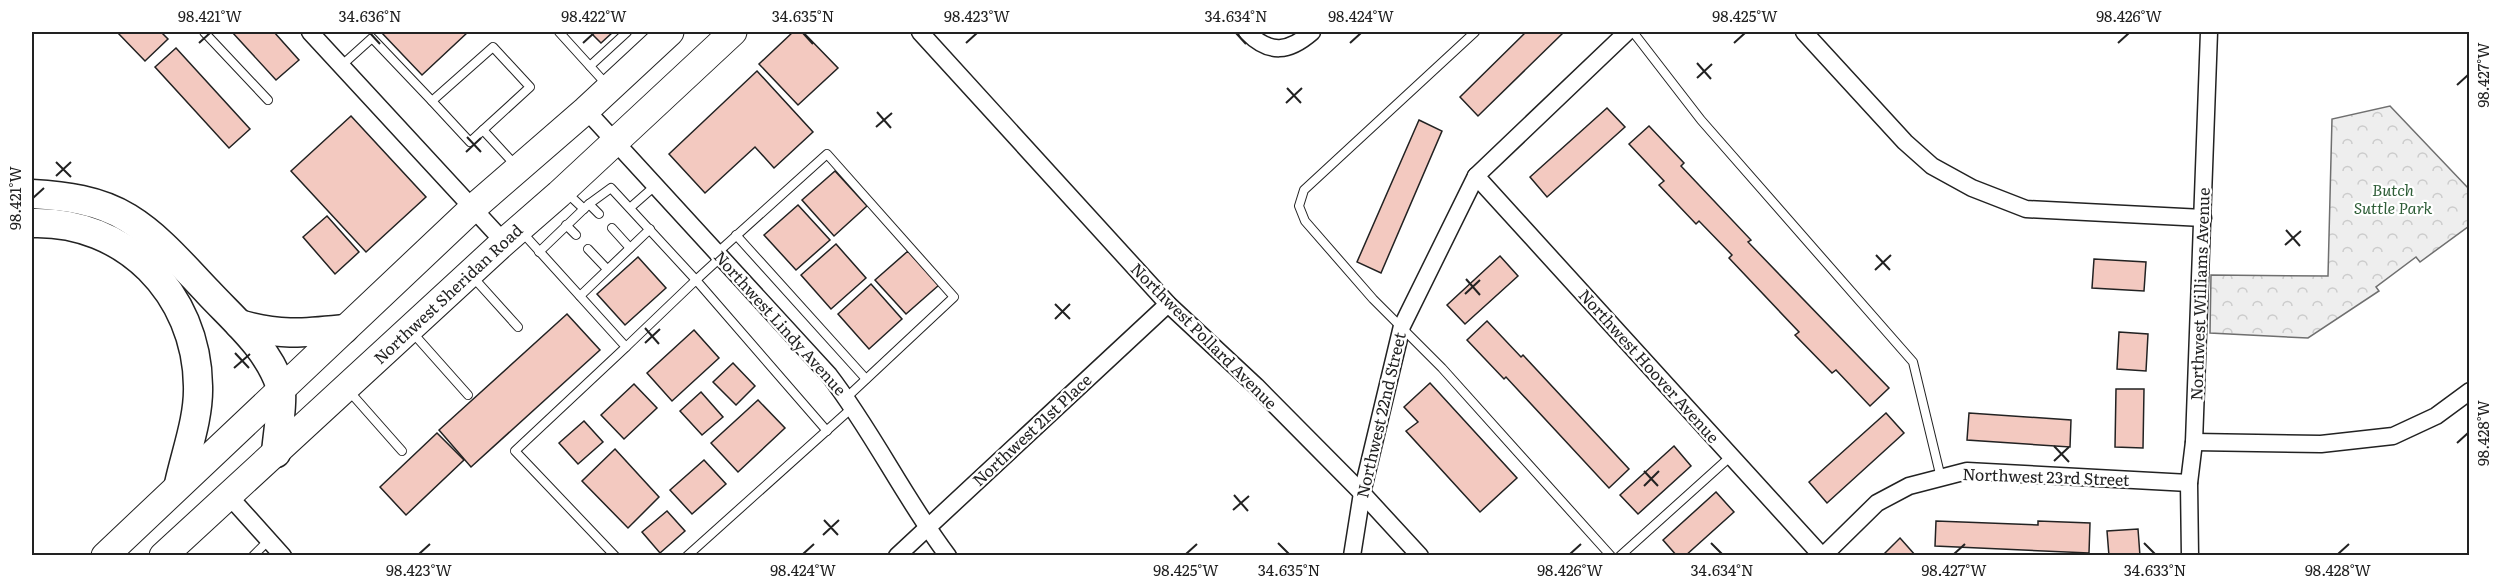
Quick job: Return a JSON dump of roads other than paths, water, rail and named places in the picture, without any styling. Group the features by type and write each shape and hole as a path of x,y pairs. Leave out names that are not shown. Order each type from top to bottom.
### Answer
{"highway":[{"path":"32,194 85,200 127,217 168,250 258,345 273,368 281,388 276,453"},
{"path":"32,223 69,226 110,240 146,265 163,281 174,298 186,320 193,343 198,387 197,409 179,484"},
{"path":"238,324 266,332 301,333 344,329"}],"main road":[{"name":"Northwest Sheridan Road","path":"163,555 511,235 564,190 733,32"},
{"path":"105,555 473,208 586,110 666,33"}],"street":[{"path":"310,32 473,208 511,235"},
{"name":"Northwest Pollard Avenue","path":"920,32 1168,304 1256,386 1420,555"},
{"path":"1247,32 1256,41 1271,48 1287,48 1312,32"},
{"name":"Northwest 22nd Street","path":"1352,555 1362,493 1402,326 1476,176 1627,32"},
{"path":"1804,32 1905,142 1932,166 1972,188 2026,209 2204,218"},
{"name":"Northwest Williams Avenue","path":"2190,555 2189,483 2194,442 2204,218 2209,32"},
{"name":"Northwest Lindy Avenue","path":"586,110 829,375 850,403 927,528 948,555"},
{"name":"Northwest Hoover Avenue","path":"1476,176 1730,457 1822,555"},
{"name":"Northwest 21st Place","path":"897,555 1168,304"},
{"path":"2194,442 2321,444 2393,436 2436,416 2469,391"},
{"name":"Northwest 23rd Street","path":"1822,555 1877,503 1909,486 1967,471 2189,483"},
{"path":"229,496 283,555"}],"lane":[{"path":"204,32 268,100"},
{"path":"559,32 609,88"},
{"path":"590,66 627,32"},
{"path":"1475,32 1304,190 1299,206 1305,221 1373,299 1402,326 1611,555"},
{"path":"1633,32 1701,120 1913,362 1941,478"},
{"path":"341,66 372,38 432,102 470,142 530,87 493,46 432,102"},
{"path":"483,130 518,169"},
{"path":"615,555 515,451 696,280 736,235 827,154 954,297 866,379 850,403 826,431 687,555"},
{"path":"631,207 656,185"},
{"path":"539,252 586,207 611,188 696,280 826,431"},
{"path":"564,190 599,214"},
{"path":"566,225 576,235"},
{"path":"612,228 630,248"},
{"path":"580,296 650,229"},
{"path":"511,235 539,252 626,347"},
{"path":"736,235 866,379"},
{"path":"588,249 607,269"},
{"path":"470,273 518,327"},
{"path":"410,329 468,395"},
{"path":"346,388 402,451"},
{"path":"1620,555 1730,457"},
{"path":"253,555 269,540"}],"park label":[{"name":"Butch Suttle Park","path":"2393,199"}]}
